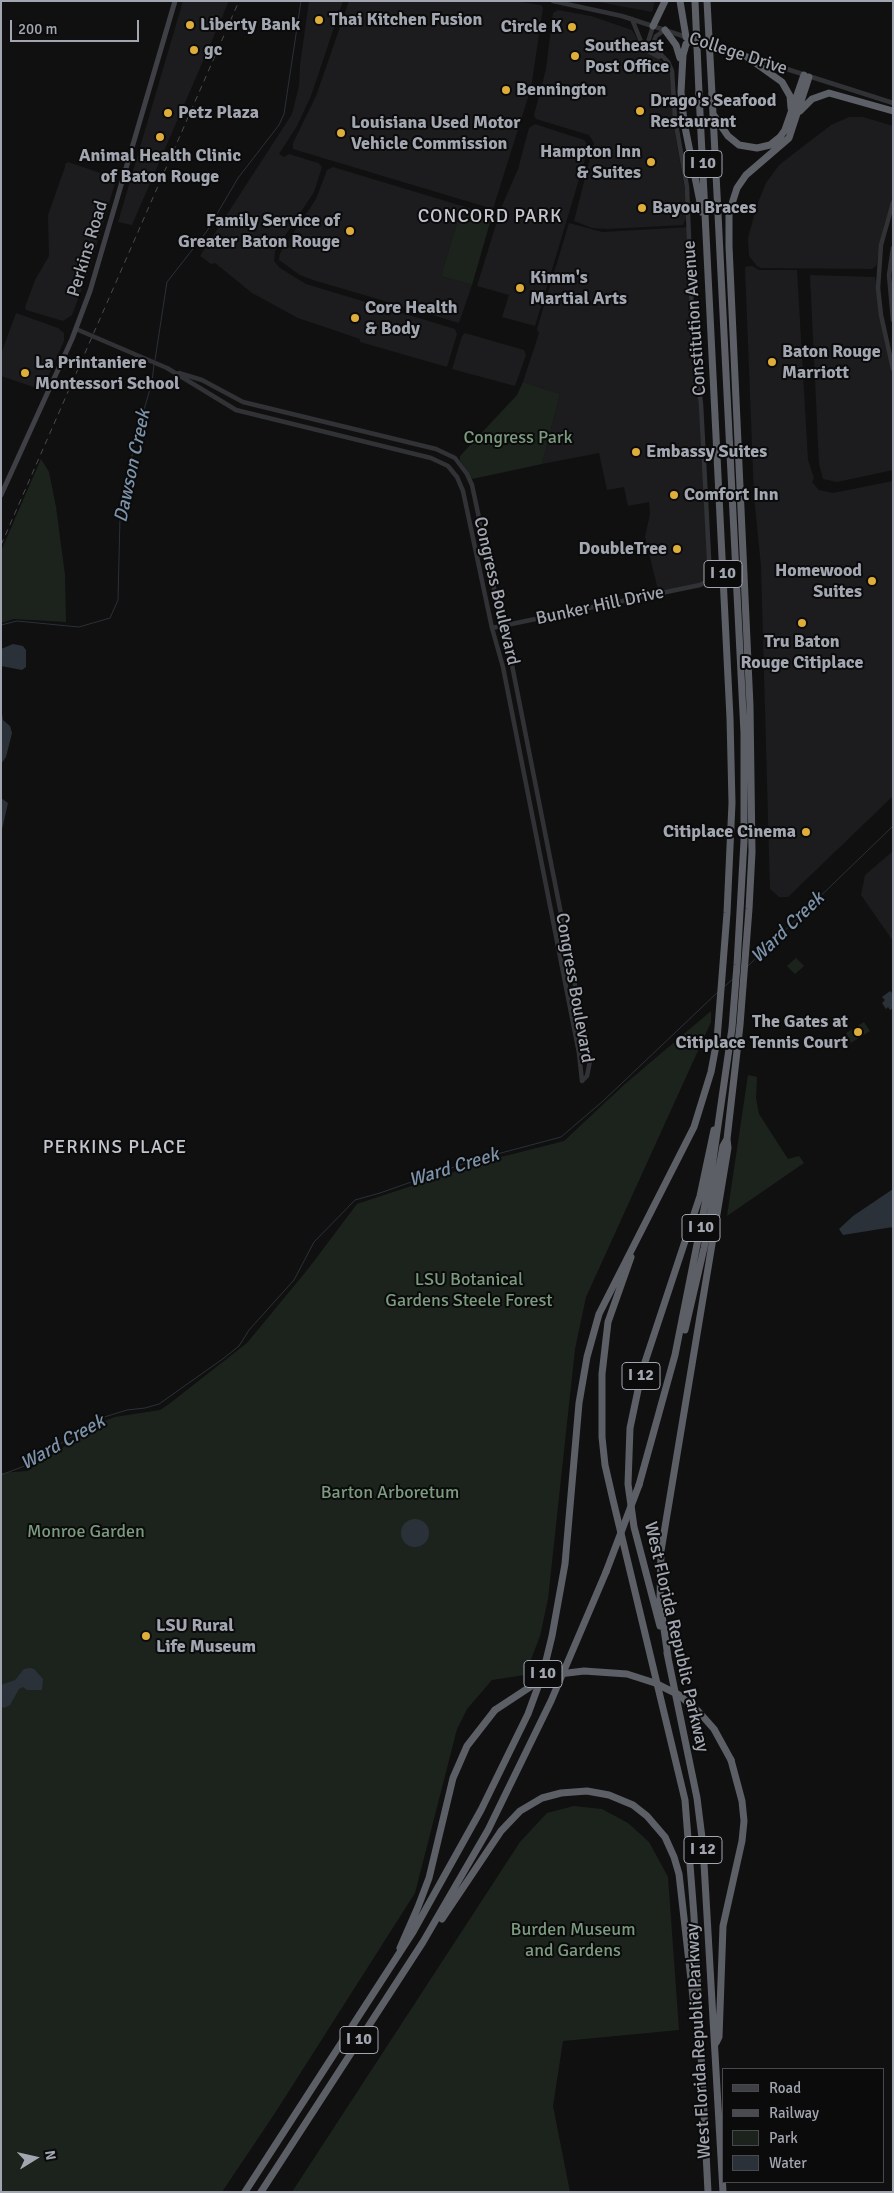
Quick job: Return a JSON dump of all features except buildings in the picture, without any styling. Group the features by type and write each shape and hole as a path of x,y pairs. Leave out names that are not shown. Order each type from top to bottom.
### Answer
{"highway":[{"path":"653,26 665,1"},
{"path":"680,1 689,38 682,66 684,122 706,234"},
{"name":"I 10","path":"245,2192 396,1959 481,1810 519,1734 543,1673 552,1636 565,1564 579,1403 599,1314 641,1228 694,1127 704,1100 715,1056 727,913 732,803 730,718 694,1"},
{"name":"I 10","path":"261,2192 423,1942 488,1830 554,1693 606,1572 638,1485 675,1355 711,1174 732,1028 744,841 744,734 707,1"},
{"path":"665,30 676,45 682,66"},
{"path":"747,56 782,82 790,96 794,114"},
{"path":"675,1355 684,1336 726,1139 743,999 752,852 752,752 748,623 729,246 729,213 734,195 742,180 754,165 786,141 791,134 794,114 807,76"},
{"path":"713,114 731,140 744,146 756,148 770,145 780,137 794,114 812,99 829,93 893,111"},
{"name":"West Florida Republic Parkway","path":"722,1101 716,1119 700,1196 642,1371 630,1428 628,1484 634,1527 668,1657 693,1774 700,1817 722,2174"},
{"path":"668,1657 660,1601 661,1551 728,1148 726,1139"},
{"path":"641,1228 608,1322 602,1374 602,1437 605,1465 613,1500 685,1800 693,1897 698,2014"},
{"path":"396,1959 429,1878 453,1778 467,1746 495,1710 533,1685 559,1674 604,1671 626,1674 655,1683 679,1695 698,1711 714,1729 731,1760 742,1801 744,1821 742,1841 723,1926 719,2037 715,2045"},
{"path":"423,1942 435,1929 501,1831 520,1811 542,1798 560,1793 587,1791 609,1795 633,1805 647,1816 665,1838 674,1857 680,1886 693,2004 698,2014"},
{"name":"West Florida Republic Parkway","path":"698,2014 708,2192"}],"main road":[{"name":"Perkins Road","path":"1,495 76,329 96,272 175,1"}],"street":[{"name":"College Drive","path":"553,1 632,19 893,103"},
{"name":"Constitution Avenue","path":"632,19 644,49 661,57"},
{"name":"Constitution Avenue","path":"653,26 648,38 648,45 651,51 670,64 672,71 675,119 688,202 693,342 701,404 710,572 708,581"},
{"name":"Constitution Avenue","path":"661,57 653,44 656,36 665,30"},
{"path":"893,202 891,215 881,245 878,288 881,315 893,369"},
{"path":"893,248 889,275 889,298 893,320"},
{"path":"878,288 884,290 889,298"},
{"name":"Congress Boulevard","path":"76,329 178,373 236,410 432,458 452,469 460,481 463,491 492,628 503,667 579,1054 582,1081 589,1069 588,1052 511,660 468,474 455,458 436,449 243,402 202,380 178,373"},
{"name":"Bunker Hill Drive","path":"492,628 700,585 708,581"},
{"path":"524,773 533,771"},
{"path":"539,852 549,850"},
{"path":"579,1054 588,1052"}],"shaded area":[{"path":"183,1 229,1 132,225 118,222"},
{"path":"309,1 343,1 311,96 297,126 279,154 284,157 289,154 318,163 322,167 314,192 275,251 274,261 280,268 306,284 455,329 457,334 447,367 360,342 360,339 298,318 252,293 215,263 211,264 200,256 292,114 299,86"},
{"path":"349,1 513,1 541,5 543,8 531,88 493,209 293,149 293,143 316,96"},
{"path":"594,1 655,1 652,12"},
{"path":"558,10 591,16 632,30 644,51 667,66 670,73 673,122 685,191 687,216 683,225 607,229 592,228 574,221 594,143 589,135 536,119 534,115 546,69 553,13"},
{"path":"849,117 863,117 893,126 893,195 884,225 876,266 872,269 761,268 757,266 749,256 748,238 757,205 766,183 779,165 831,125"},
{"path":"535,124 584,140 589,146 535,326 502,317 509,295 477,286 501,208 518,169 529,128"},
{"path":"68,162 112,177 115,183 91,264 72,315 63,321 26,310 25,307 35,280 49,256 48,215 65,164"},
{"path":"333,167 462,206 441,276 472,285 459,323 313,280 300,275 279,260 280,253 316,199 327,170"},
{"path":"569,223 602,232 690,227 693,342 701,410 710,577 704,584 659,594 645,537 650,514 649,502 628,506 624,487 607,490 599,453 542,464 560,394 523,382 539,333 537,329"},
{"path":"752,266 759,270 797,270 808,460 814,478 812,482 819,490 833,493 893,481 893,796 788,897 779,897 770,889 761,566 754,496 745,267"},
{"path":"810,275 875,277 893,378 893,470 837,482 823,479 819,464"},
{"path":"16,313 58,328 64,333 64,341 42,390 1,376 1,354"},
{"path":"465,333 524,350 526,355 515,386 452,369 462,336"},
{"path":"893,851 893,941 861,895 865,875"}],"green space":[{"path":"462,206 489,215 491,219 472,285 441,276"},
{"name":"Congress Park","path":"523,382 560,394 542,464 472,479 460,460 460,456 517,395"},
{"path":"41,459 49,472 56,507 65,575 66,622 14,619 1,623 1,551"},
{"path":"796,958 804,966 795,974 787,966"},
{"path":"711,1011 711,1022 586,1297 575,1349 548,1599 540,1636 525,1675 492,1680 467,1709 457,1729 415,1893 275,2113 222,2192 1,2192 1,1473 27,1471 102,1422 115,1417 160,1410 247,1343 308,1269 357,1204 493,1159 564,1141 625,1084"},
{"name":"The Gates at Citiplace Tennis Court","path":"864,1022 870,1031 851,1043 846,1033"},
{"path":"748,1075 757,1077 756,1098 759,1114 788,1159 799,1156 804,1163 727,1216"},
{"name":"Burden Museum and Gardens","path":"574,1806 602,1809 628,1823 649,1842 668,1877 679,2030 563,2041 553,2106 570,2192 292,2192 520,1842 547,1813"}],"water":[{"path":"13,644 23,646 26,650 26,667 22,670 1,666 1,649"},
{"path":"1,707 3,720 10,726 12,733 6,757 1,764"},
{"path":"1,798 8,803 1,834"},
{"path":"890,991 893,994 893,1008 890,1010 888,1007 886,1009 882,1003 885,1000 882,997"},
{"path":"893,1189 893,1227 843,1235 839,1229 853,1216"},
{"path":"415,1519 425,1523 429,1533 425,1543 415,1547 405,1543 401,1533 405,1523"},
{"path":"24,1669 34,1669 43,1679 42,1690 27,1690 23,1687 19,1689 10,1705 4,1708 1,1706 1,1685 15,1680"}],"waterway":[{"name":"Dawson Creek","path":"155,360 167,282 207,231 238,178 279,125 284,114 301,1"},
{"name":"Dawson Creek","path":"1,625 17,621 79,627 110,618 118,600 120,517 135,441 152,382 154,364"},
{"name":"Ward Creek","path":"748,966 893,826"},
{"name":"Ward Creek","path":"725,986 733,979"},
{"name":"Ward Creek","path":"1,1475 27,1465 101,1418 127,1410 159,1404 224,1358 239,1346 249,1330 294,1280 314,1242 355,1200 471,1161 561,1137 603,1101 718,992"}],"railway":[{"path":"1,545 239,1"}],"place":[{"name":"Thai Kitchen Fusion","path":"319,20"},
{"name":"Liberty Bank","path":"190,25"},
{"name":"Circle K","path":"572,27"},
{"name":"gc","path":"194,50"},
{"name":"Southeast Post Office","path":"575,56"},
{"name":"Bennington","path":"506,90"},
{"name":"Drago's Seafood Restaurant","path":"640,111"},
{"name":"Petz Plaza","path":"168,113"},
{"name":"Louisiana Used Motor Vehicle Commission","path":"341,133"},
{"name":"Animal Health Clinic of Baton Rouge","path":"160,137"},
{"name":"Hampton Inn & Suites","path":"651,162"},
{"name":"Bayou Braces","path":"642,208"},
{"name":"Family Service of Greater Baton Rouge","path":"350,231"},
{"name":"Kimm's Martial Arts","path":"520,288"},
{"name":"Core Health & Body","path":"355,318"},
{"name":"Baton Rouge Marriott","path":"772,362"},
{"name":"La Printaniere Montessori School","path":"25,373"},
{"name":"Embassy Suites","path":"636,452"},
{"name":"Comfort Inn","path":"674,495"},
{"name":"DoubleTree","path":"677,549"},
{"name":"Homewood Suites","path":"872,581"},
{"name":"Tru Baton Rouge Citiplace","path":"802,623"},
{"name":"Citiplace Cinema","path":"806,832"},
{"name":"The Gates at Citiplace Tennis Court","path":"858,1032"},
{"name":"LSU Rural Life Museum","path":"146,1636"}],"district":[{"name":"CONCORD PARK","path":"490,217"},
{"name":"PERKINS PLACE","path":"115,1148"}],"park label":[{"name":"LSU Botanical Gardens Steele Forest","path":"469,1290"},
{"name":"Barton Arboretum","path":"390,1493"},
{"name":"Monroe Garden","path":"86,1532"}]}
